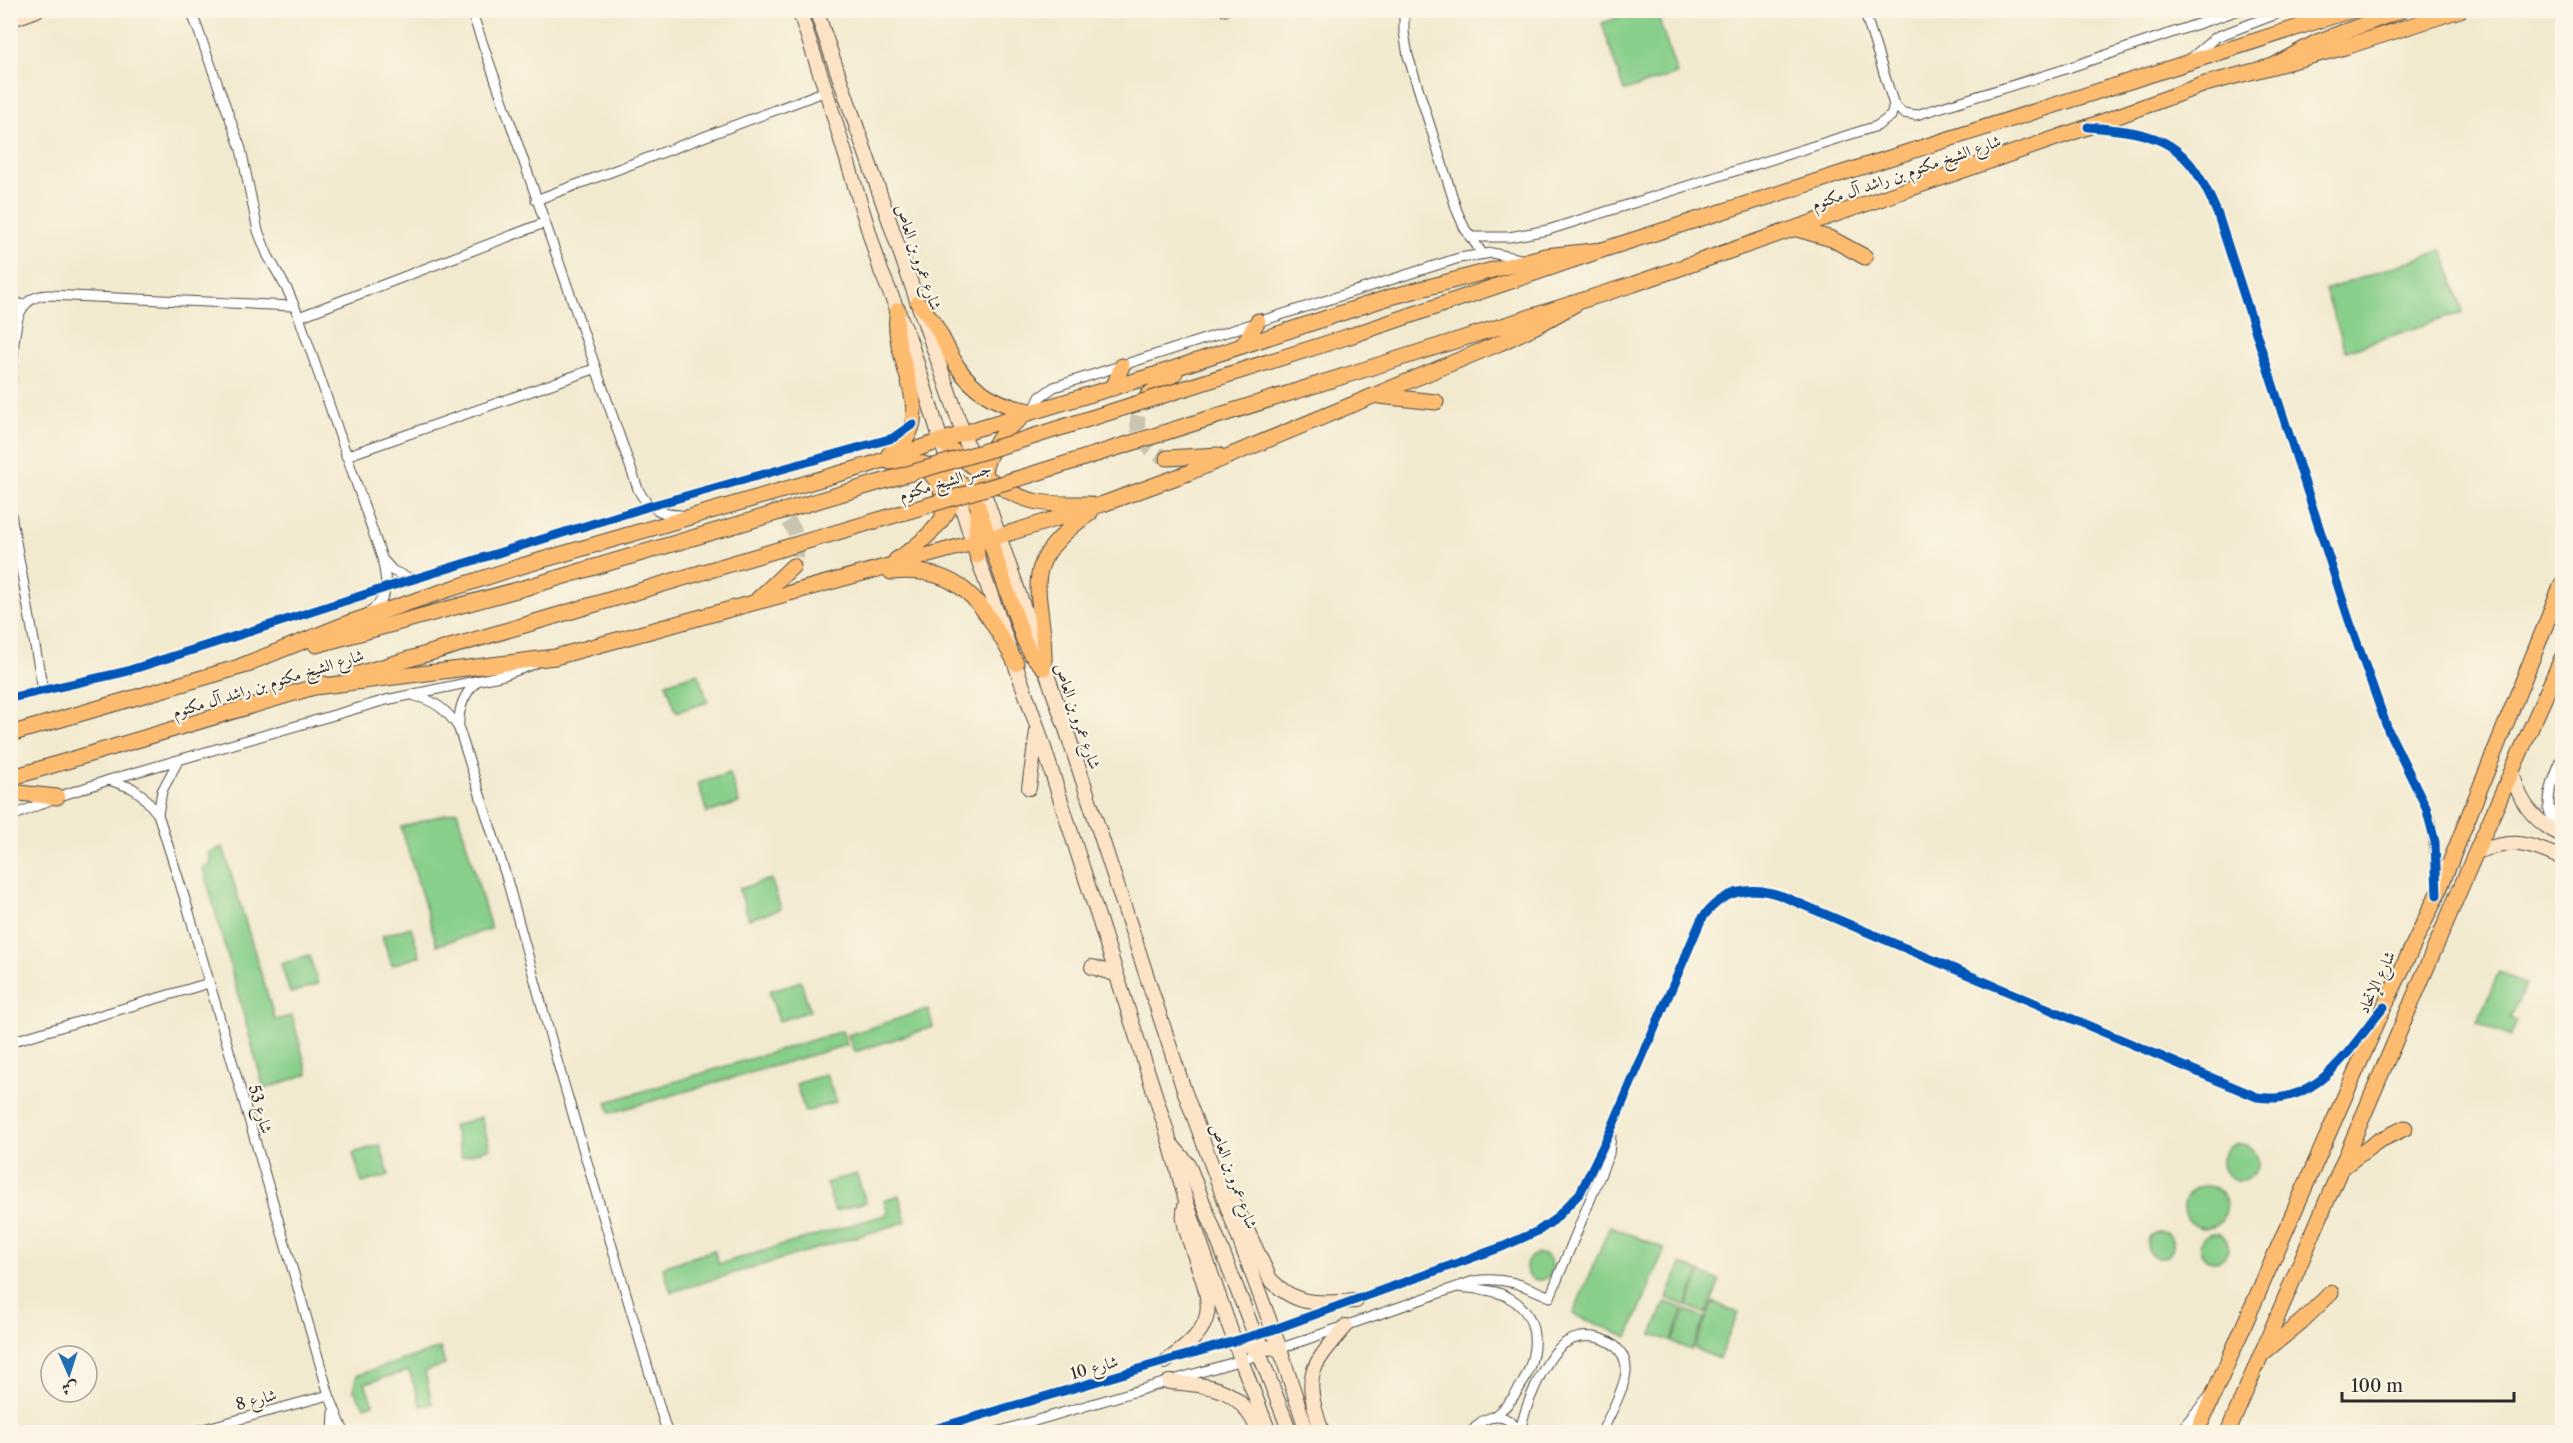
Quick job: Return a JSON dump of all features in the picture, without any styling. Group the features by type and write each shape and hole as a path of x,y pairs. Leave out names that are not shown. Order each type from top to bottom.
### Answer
{"main road":[{"path":"10,20 37,10"},
{"path":"799,10 881,271 917,362 940,441 1024,640 1031,654 1044,668"},
{"name":"شارع عمرو بن العاص","path":"816,10 961,434"},
{"name":"شارع الشيخ مكتوم بن راشد آل مكتوم","path":"1350,336 1602,250 2352,10"},
{"path":"2273,66 2317,42 2402,10"},
{"name":"شارع الشيخ مكتوم بن راشد آل مكتوم","path":"1363,370 1577,303 1797,229 2088,128 2205,84 2345,47 2460,10"},
{"path":"1797,229 1832,239 1865,257"},
{"path":"241,666 351,622 518,567 869,465 1395,296 1527,261 1564,253 1602,250"},
{"path":"918,303 935,323 957,366 978,389 1003,404 1034,412"},
{"path":"315,687 555,657 983,543 1103,504 1243,451 1520,334 1577,303"},
{"path":"869,465 900,446 913,424 915,406 897,336 898,310"},
{"path":"1242,346 1258,321"},
{"name":"جسر الشيخ مكتوم","path":"524,588 1022,440 1350,336"},
{"path":"1148,395 1190,363"},
{"path":"1113,388 1122,366"},
{"name":"جسر الشيخ مكتوم","path":"535,622 1030,475 1363,370"},
{"path":"1377,395 1436,402"},
{"path":"886,567 919,544 938,525 957,483 987,460 1000,438 1018,420 1034,412"},
{"path":"961,434 975,470 983,543"},
{"path":"940,441 975,470 1007,491 1036,501 1103,504"},
{"path":"1167,458 1205,457 1243,451"},
{"path":"869,465 912,462 934,467 957,483 978,506"},
{"path":"912,462 931,473 938,482 944,503 938,525"},
{"path":"975,470 983,543 1016,663 1170,1144 1186,1201 1241,1360 1269,1432"},
{"path":"738,503 768,508"},
{"path":"1044,668 1044,647 1036,591 1040,568 1045,556 1059,538 1103,504"},
{"path":"753,603 793,566"},
{"path":"867,573 926,573 954,582 970,593 983,607 1016,663"},
{"name":"شارع الإتحاد","path":"2197,1432 2384,1007 2438,895 2562,584"},
{"name":"شارع الشيخ مكتوم بن راشد آل مكتوم","path":"10,734 241,666 524,588"},
{"name":"شارع الشيخ مكتوم بن راشد آل مكتوم","path":"10,778 535,622"},
{"path":"2231,1429 2476,852 2562,658"},
{"name":"شارع عمرو بن العاص","path":"1044,668 1065,726 1155,1005 1280,1349 1307,1432"},
{"path":"10,724 45,724"},
{"path":"1029,788 1037,726"},
{"path":"2512,774 2518,792 2531,813 2540,823 2558,833"},
{"path":"10,792 57,796"},
{"path":"2476,852 2496,845 2518,843 2562,858"},
{"path":"1092,967 1115,974"},
{"path":"2342,1167 2378,1141 2404,1128"},
{"path":"1170,1144 1188,1164 1255,1335 1264,1347 1280,1349"},
{"path":"1221,1188 1237,1206 1270,1280 1280,1290 1298,1301 1316,1303 1356,1301"},
{"path":"1165,1362 1194,1340 1206,1322 1206,1297 1183,1220 1186,1201"},
{"path":"2261,1354 2301,1322 2331,1293"},
{"path":"1322,1432 1311,1400 1311,1378 1319,1358 1346,1326"},
{"path":"1236,1341 1250,1346 1260,1355 1290,1432"},
{"path":"1169,1382 1212,1386 1226,1391 1246,1408 1259,1432"}],"street":[{"path":"191,10 242,149 258,231 294,306 382,558 388,587 381,603 351,622"},
{"path":"471,10 594,369 638,489 650,506 666,514 696,515"},
{"path":"1404,10 1404,32 1408,56 1457,211 1470,237 1482,253"},
{"path":"1470,237 1529,234 1570,223 1877,126 1891,116 1894,105 1864,10"},
{"path":"1894,105 1910,115 1922,114 2239,10"},
{"path":"2187,61 2216,37 2287,10"},
{"path":"536,200 826,91"},
{"path":"2088,128 2133,132 2167,144 2194,166 2208,191 2218,215 2349,620 2388,730 2429,816 2437,863 2438,895"},
{"path":"298,317 544,223"},
{"path":"1034,412 1040,397 1048,390 1459,258 1482,253 1502,254 1527,261"},
{"path":"10,392 18,316 24,306 36,297 49,295 294,306"},
{"path":"10,299 24,306"},
{"path":"346,456 594,369"},
{"path":"10,698 71,686 124,672 650,506 893,438 913,424"},
{"path":"628,513 636,502 638,489"},
{"path":"10,509 43,690"},
{"path":"382,558 400,576 417,579"},
{"path":"10,817 57,796 109,780 409,695 476,682 517,671 555,657"},
{"path":"476,682 464,698 458,718 459,729 506,876 561,1074 667,1432"},
{"path":"409,695 433,702 452,718 459,729"},
{"path":"2558,833 2548,808 2550,790 2562,758"},
{"path":"158,814 162,791 178,760"},
{"name":"شارع 53","path":"109,780 137,792 158,814 334,1412 344,1432"},
{"path":"2548,808 2562,817"},
{"path":"997,1432 1280,1349 1474,1281 1500,1278 1520,1283 1550,1297 1609,1154 1610,1132 1701,920 1711,907 1737,892 1760,890 1782,896 2257,1097 2287,1099 2315,1086 2384,1007"},
{"path":"10,1042 209,983"},
{"name":"شارع 10","path":"924,1432 1272,1330 1502,1247 1538,1231 1568,1209 1580,1193 1610,1132"},
{"path":"1456,1287 1493,1292 1518,1304 1532,1328 1535,1341 1530,1367 1510,1403 1493,1417 1477,1425 1472,1432"},
{"path":"1519,1432 1525,1413 1552,1356 1563,1344 1578,1337 1608,1340 1618,1348 1624,1360 1626,1373 1602,1432"},
{"name":"شارع الإتحاد","path":"2181,1432 2214,1392"},
{"name":"شارع 8","path":"192,1432 329,1395"},
{"name":"شارع 53","path":"333,1432 334,1412"},
{"path":"1493,1417 1509,1421 1519,1432"}],"green space":[{"path":"1639,11 1656,11 1677,74 1624,91 1602,23"},
{"path":"2443,250 2463,312 2346,351 2325,290"},
{"path":"698,673 708,702 676,712 666,683"},
{"path":"730,773 739,803 707,813 698,783"},
{"path":"457,811 491,929 437,945 401,827"},
{"path":"223,847 275,1020 292,1016 308,1074 264,1089 203,867 212,864 208,853"},
{"path":"771,879 781,909 749,919 739,889"},
{"path":"411,927 420,956 392,965 382,936"},
{"path":"309,955 318,984 290,993 281,964"},
{"path":"2499,972 2526,985 2510,1018 2517,1021 2510,1037 2477,1022"},
{"path":"801,981 810,1011 779,1021 769,991"},
{"path":"928,1009 933,1027 854,1052 848,1035"},
{"path":"842,1031 847,1045 610,1113 607,1102"},
{"path":"826,1074 836,1102 805,1112 796,1084"},
{"path":"481,1117 490,1148 462,1157 453,1126"},
{"path":"2240,1144 2252,1150 2258,1162 2252,1174 2240,1180 2228,1174 2222,1162 2228,1150"},
{"path":"380,1145 389,1175 362,1183 353,1153"},
{"path":"856,1174 866,1202 835,1211 826,1183"},
{"path":"2205,1186 2213,1187 2220,1192 2225,1199 2225,1215 2220,1222 2213,1227 2205,1228 2197,1227 2190,1222 2185,1215 2184,1207 2185,1199 2190,1192 2197,1187"},
{"path":"899,1195 906,1222 671,1292 663,1267 714,1250 719,1264 888,1214 884,1200"},
{"path":"1610,1226 1665,1249 1628,1337 1573,1314"},
{"path":"2160,1232 2169,1236 2173,1245 2169,1254 2160,1258 2151,1254 2147,1245 2151,1236"},
{"path":"2214,1233 2224,1237 2228,1247 2224,1257 2214,1261 2204,1257 2200,1247 2204,1237"},
{"path":"1539,1254 1548,1258 1552,1267 1548,1276 1539,1280 1530,1276 1526,1267 1530,1258"},
{"path":"1681,1264 1700,1272 1686,1306 1667,1298"},
{"path":"1701,1273 1720,1281 1706,1314 1687,1306"},
{"path":"1666,1302 1684,1309 1671,1341 1652,1334"},
{"path":"1713,1302 1738,1313 1719,1359 1694,1348"},
{"path":"1686,1310 1705,1318 1691,1350 1672,1342"},
{"path":"440,1348 445,1365 425,1371 432,1404 421,1406 409,1371 365,1383 373,1404 364,1406 353,1389 357,1375"}],"tunnel":[{"path":"1148,395 1138,414 1139,432 1149,447 1167,458"},
{"path":"769,508 785,518 794,531 797,548 793,566"}],"cycle path":[{"path":"2088,127 2136,133 2155,138 2170,146 2196,171 2218,215 2349,620 2388,730 2426,807 2435,842 2437,895"},
{"path":"10,698 124,672 650,506 893,438 913,424"},
{"path":"924,1432 1272,1330 1502,1247 1538,1231 1554,1220 1580,1193 1610,1132 1701,920 1717,902 1737,893 1758,891 1782,896 2257,1097 2279,1098 2298,1093 2315,1084 2345,1056 2384,1007"}]}
